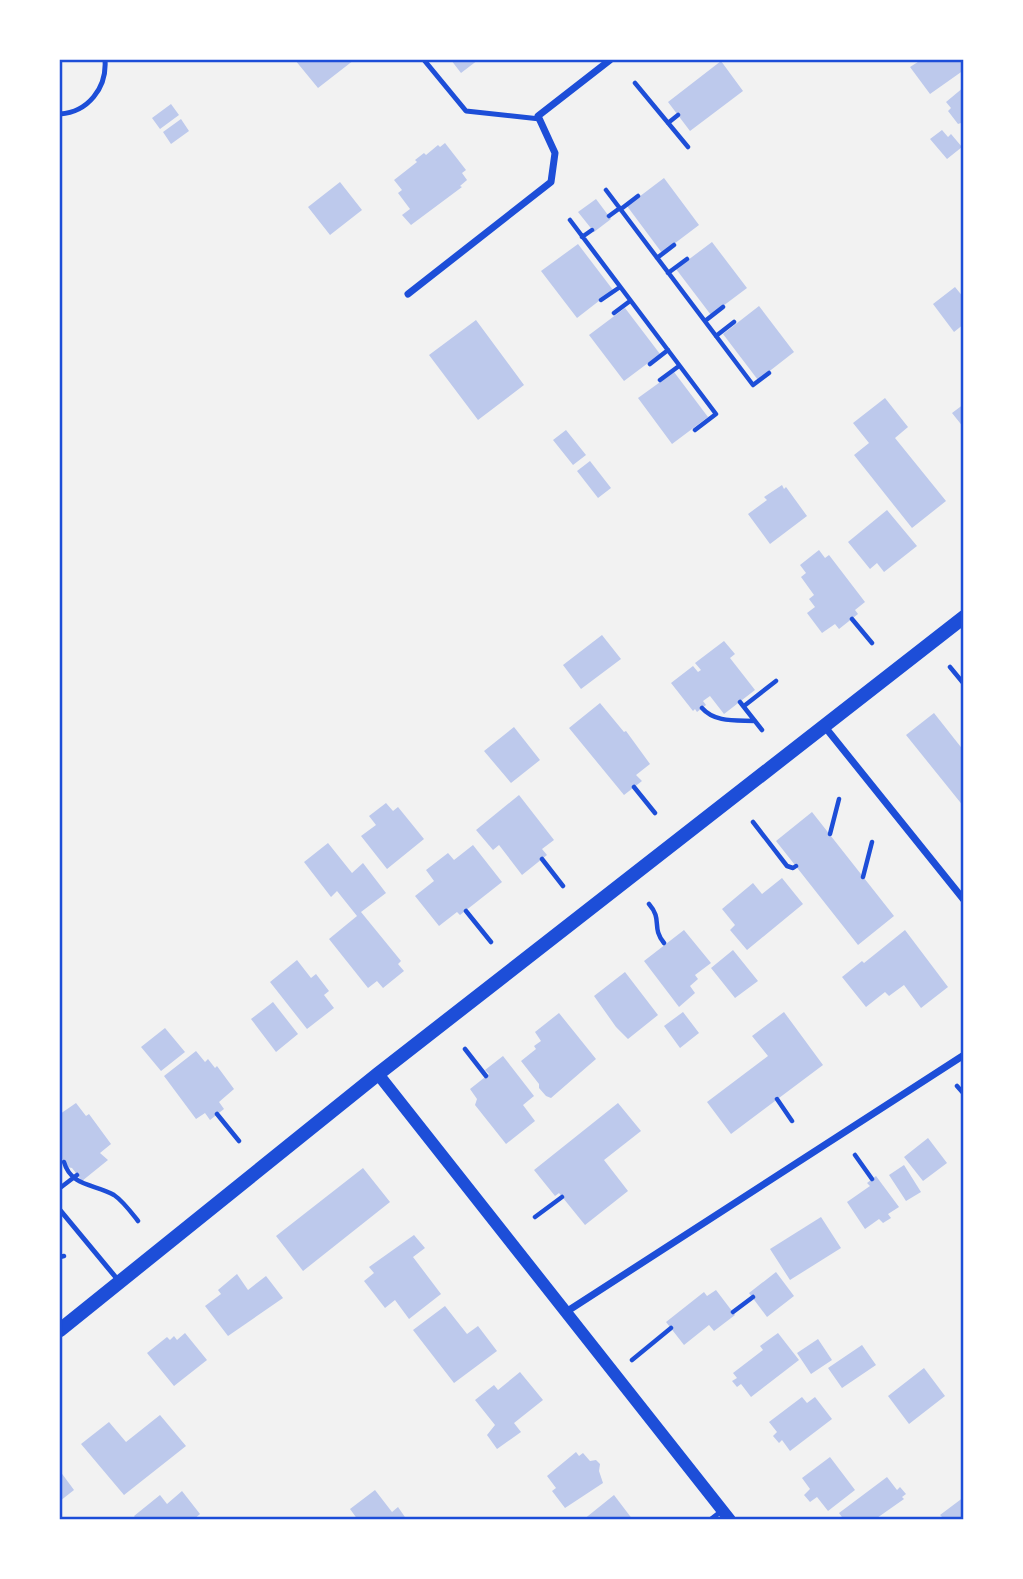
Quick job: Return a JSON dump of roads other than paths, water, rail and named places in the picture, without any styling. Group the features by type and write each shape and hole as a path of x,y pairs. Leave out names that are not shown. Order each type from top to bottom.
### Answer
{"main road":[{"path":"60,1330 378,1074 964,617"}],"street":[{"path":"408,294 551,182 555,153 538,116 610,60"},
{"path":"825,727 964,901"},
{"path":"566,1312 964,1055"},
{"path":"378,1074 726,1515"}],"lane":[{"path":"60,114 79,110 92,100 102,86 106,70 105,60"},
{"path":"424,60 466,111 540,119"},
{"path":"60,1210 120,1283"},
{"path":"710,1520 726,1515"}]}
